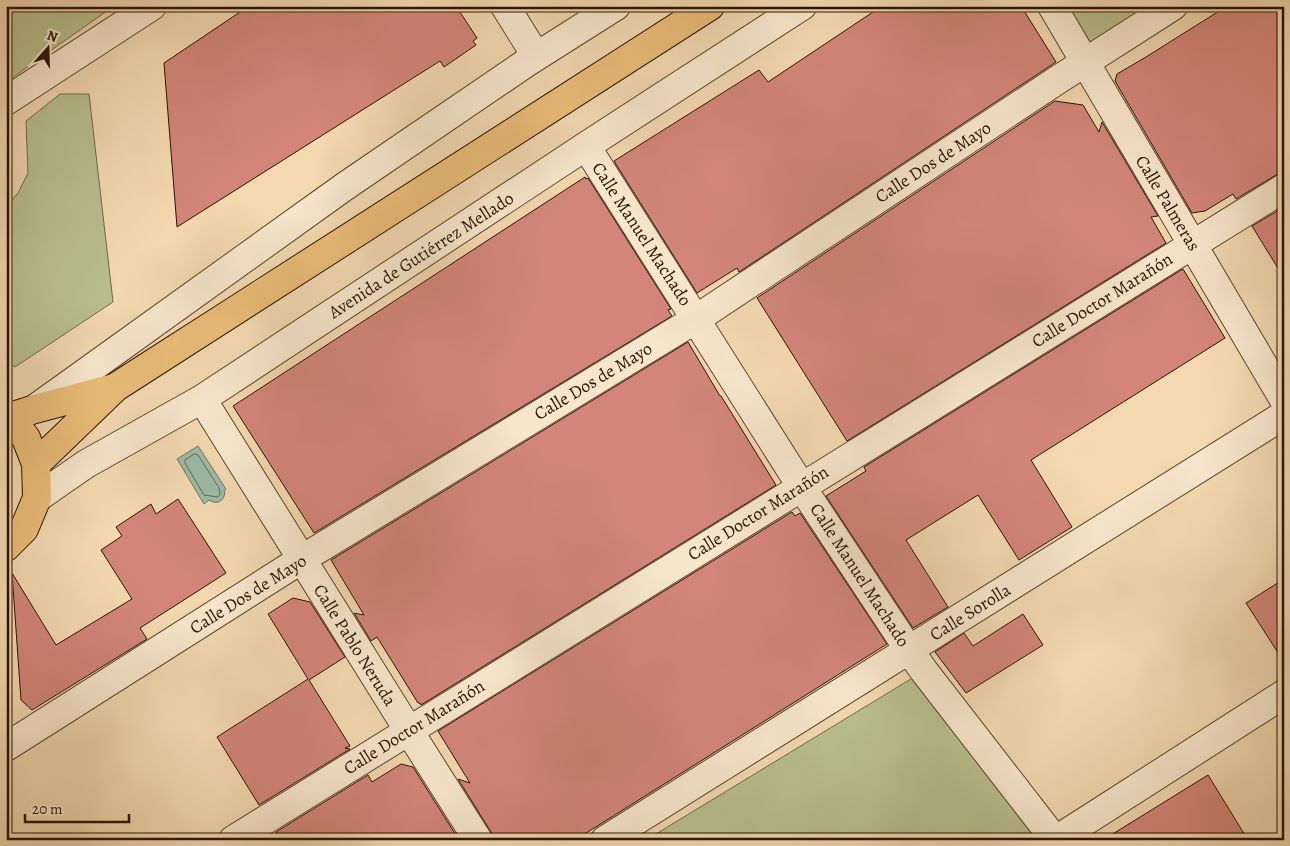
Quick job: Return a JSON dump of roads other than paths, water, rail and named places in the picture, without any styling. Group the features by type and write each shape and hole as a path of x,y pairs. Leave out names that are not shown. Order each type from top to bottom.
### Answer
{"main road":[{"path":"36,464 116,387 710,6"},
{"path":"6,547 24,529 37,498 36,464 17,414 116,387"}],"street":[{"path":"6,102 152,6"},
{"path":"505,6 536,56"},
{"path":"17,414 536,56 616,6"},
{"name":"Avenida de Gutiérrez Mellado","path":"37,498 86,464 202,399 802,6"},
{"name":"Calle Palmeras","path":"1052,6 1284,400"},
{"name":"Calle Dos de Mayo","path":"6,747 302,559 696,318 1173,6"},
{"name":"Calle Manuel Machado","path":"586,146 801,486 909,650 1055,840"},
{"name":"Calle Doctor Marañón","path":"233,840 1284,188"},
{"name":"Calle Pablo Neruda","path":"202,399 478,840"},
{"name":"Calle Sorolla","path":"605,840 1284,415"},
{"path":"1055,840 1284,694"}],"water":[{"path":"198,446 226,489 223,499 219,502 209,500 204,504 177,459"}]}
